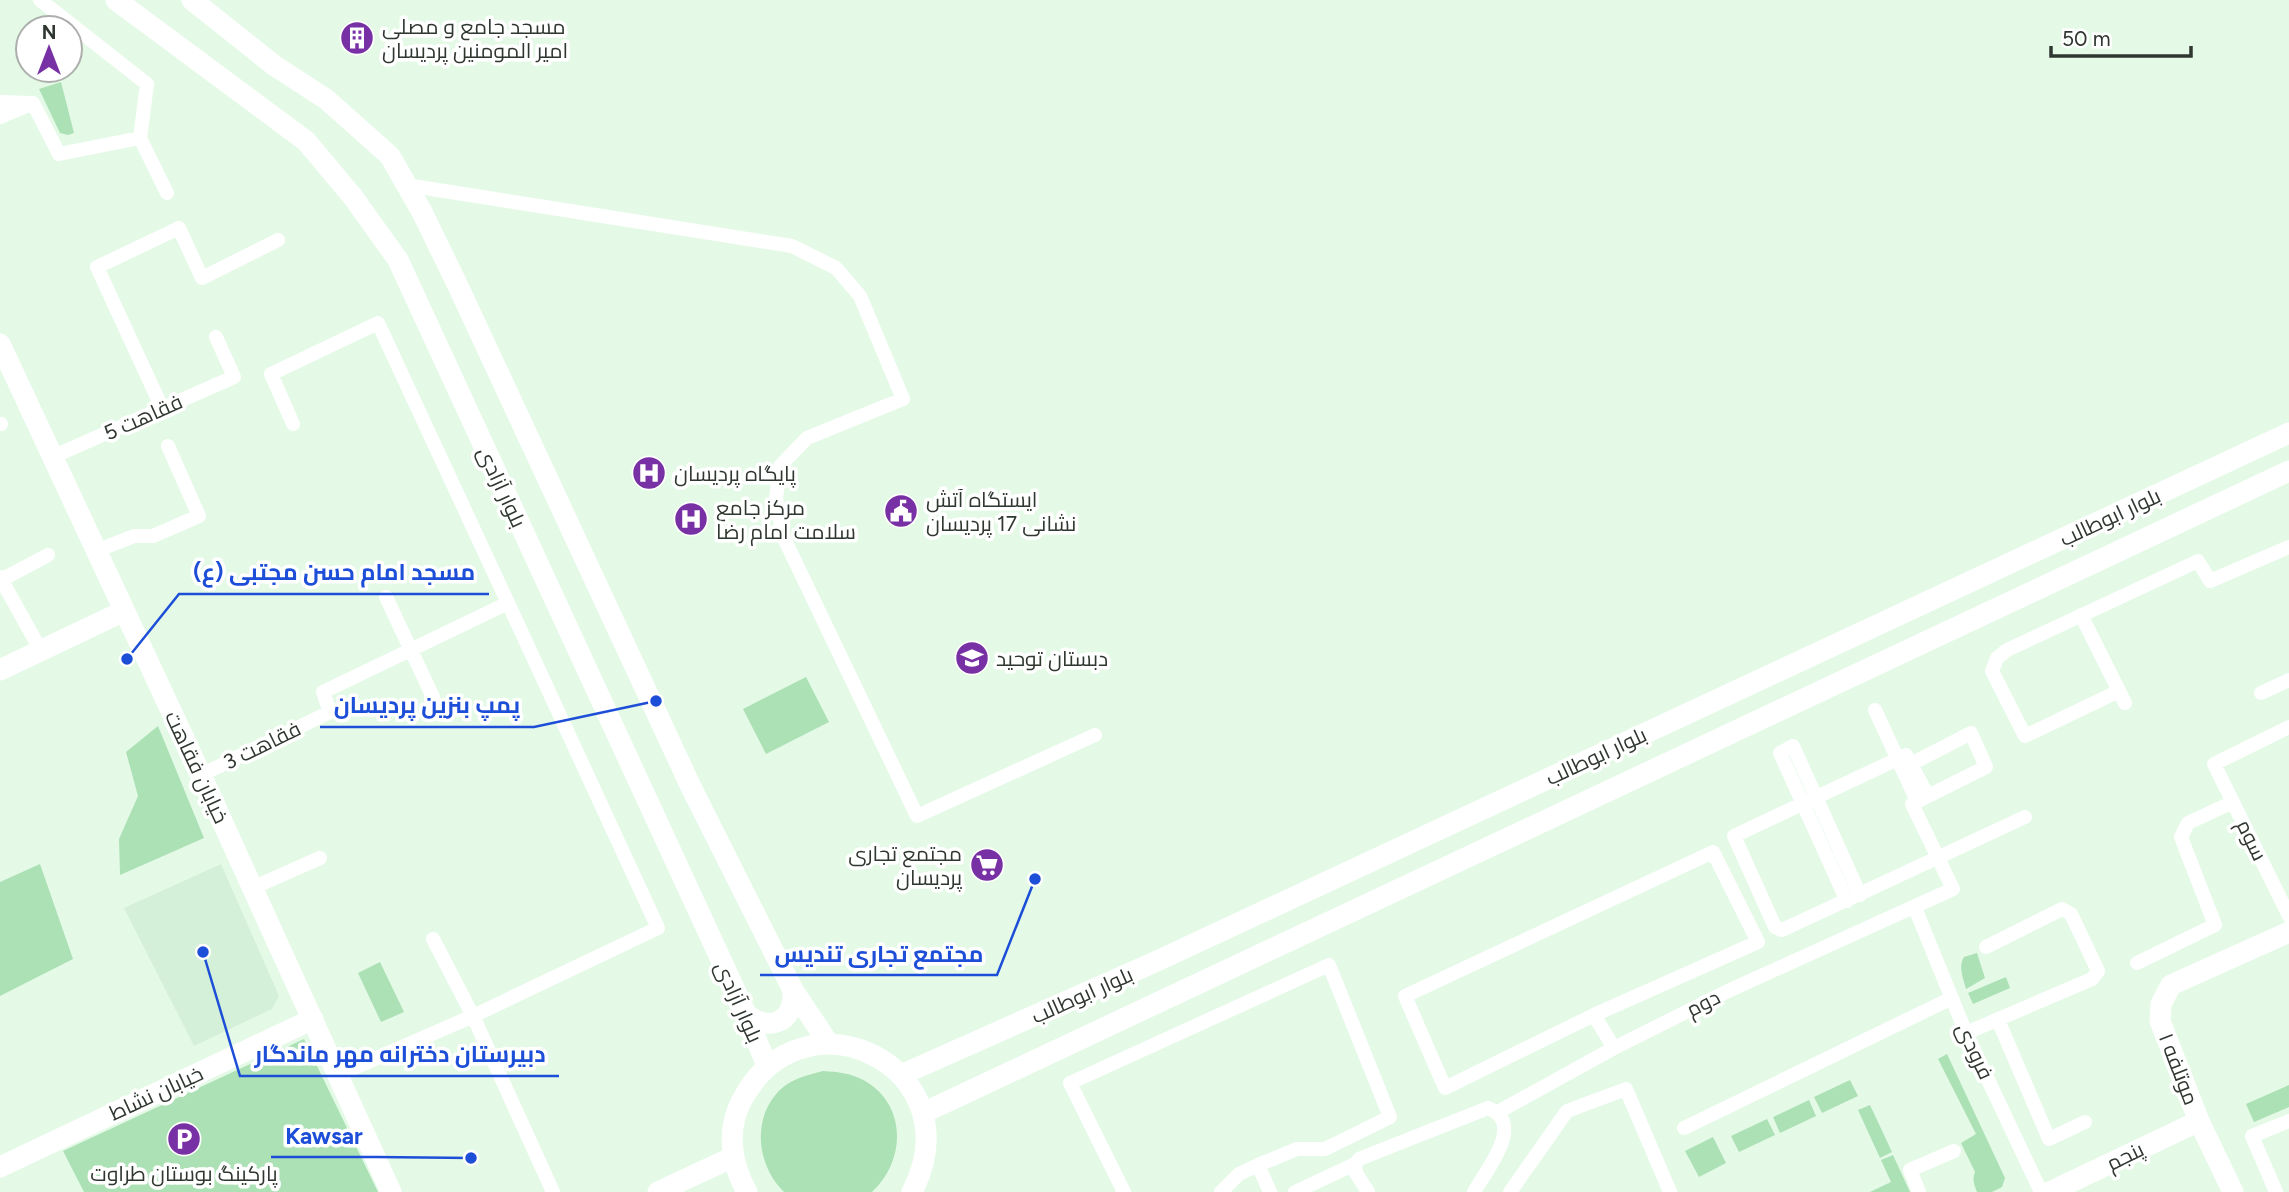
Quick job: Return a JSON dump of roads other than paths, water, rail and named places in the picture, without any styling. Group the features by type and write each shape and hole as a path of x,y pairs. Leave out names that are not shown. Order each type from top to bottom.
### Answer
{"main road":[{"name":"بلوار آزادی","path":"116,0 306,141 353,197 398,260 746,1014 767,1066"},
{"path":"192,0 275,65 326,99 390,156 422,212 458,286 691,787 793,990 829,1044"},
{"name":"خیابان فقاهت","path":"0,344 391,1192"},
{"name":"بلوار ابوطالب","path":"901,1075 1169,955 2289,433"},
{"name":"بلوار ابوطالب","path":"923,1112 2289,471"},
{"path":"0,670 124,611"},
{"name":"موتلفه ۱","path":"2233,1192 2199,1121 2160,1021 2161,1004 2171,985 2289,932"},
{"path":"746,1014 755,1021 767,1024 779,1021 789,1014 794,1003 793,990"},
{"name":"خیابان نشاط","path":"0,1167 313,1019"},
{"path":"747,1192 739,1178 733,1157 732,1132 738,1107 750,1084 767,1066 796,1049 829,1044 856,1047 881,1058 901,1075 914,1093 923,1112 927,1142 922,1171 912,1192"},
{"name":"پنجم","path":"2050,1192 2199,1121"},
{"path":"658,1192 733,1157"}],"street":[{"path":"40,0 147,84 140,138 167,193"},
{"path":"0,102 33,103"},
{"path":"33,103 59,154 140,138"},
{"path":"0,117 33,103"},
{"path":"406,185 792,246 836,268 860,296 903,400 807,438 780,466 776,498 782,534 917,816 1095,735"},
{"path":"162,408 97,267 179,228 202,278 278,240"},
{"path":"293,424 271,374 378,323 658,928 473,1016 338,1075"},
{"name":"فقاهت 5","path":"52,457 234,377 216,337"},
{"path":"96,551 134,536 153,536 199,516 168,446"},
{"path":"2081,615 2122,697 2025,736 1992,671 1997,658 2007,650 2081,615 2198,561 2210,581 2289,547"},
{"path":"41,651 1,578 48,555"},
{"path":"386,597 433,697"},
{"path":"411,651 508,603"},
{"name":"فقاهت 3","path":"201,775 330,712 323,692 411,651"},
{"path":"2261,693 2289,680"},
{"path":"1875,710 1922,799"},
{"name":"سوم","path":"2289,727 2214,764 2289,916"},
{"path":"1938,859 1912,804 1986,767 1971,733 1734,836 1775,927 1782,930 1938,859 2025,817"},
{"path":"1810,801 1853,898"},
{"path":"2137,963 2215,925 2181,837 2188,823 2233,802"},
{"path":"1713,852 1758,942 1594,1015 1446,1087 1405,996 1713,852"},
{"path":"252,888 320,858"},
{"name":"دوم","path":"1498,1112 1614,1048 1728,991 1953,890 1938,859"},
{"name":"فرودی","path":"1914,908 1966,1033 2041,1192"},
{"path":"1966,1033 2092,979 2098,971 2071,914 2062,909 1986,947"},
{"path":"433,939 473,1016 553,1192"},
{"path":"1124,1192 1070,1083 1329,965 1390,1118 1325,1149 1297,1149 1258,1165 1239,1174 1221,1192"},
{"path":"1684,1128 1952,998"},
{"path":"1594,1015 1614,1048"},
{"path":"1998,1020 2049,1139 2085,1122"},
{"path":"1510,1192 1567,1111 1626,1089 1670,1192"},
{"path":"1295,1192 1367,1156 1488,1108 1498,1112 1506,1129 1503,1141 1474,1192"},
{"path":"2276,1192 2252,1136 2289,1121"},
{"path":"1919,1192 1910,1170 1954,1150"},
{"path":"1355,1164 1356,1173 1368,1192"},
{"path":"1258,1165 1270,1192"}],"place":[{"name":"مسجد جامع و مصلی امیر المومنین پردیسان","path":"357,38"},
{"name":"پایگاه پردیسان","path":"649,473"},
{"name":"ایستگاه آتش نشانی 17 پردیسان","path":"901,511"},
{"name":"مرکز جامع سلامت امام رضا","path":"691,519"},
{"name":"دبستان توحید","path":"972,658"},
{"name":"مسجد امام حسن مجتبی (ع)","path":"127,659"},
{"name":"پمپ بنزین پردیسان","path":"656,701"},
{"name":"مجتمع تجاری پردیسان","path":"987,865"},
{"name":"مجتمع تجاری تندیس","path":"1035,879"},
{"name":"دبیرستان دخترانه مهر ماندگار","path":"203,952"},
{"name":"پارکینگ بوستان طراوت","path":"184,1139"},
{"name":"Kawsar","path":"471,1158"}]}
